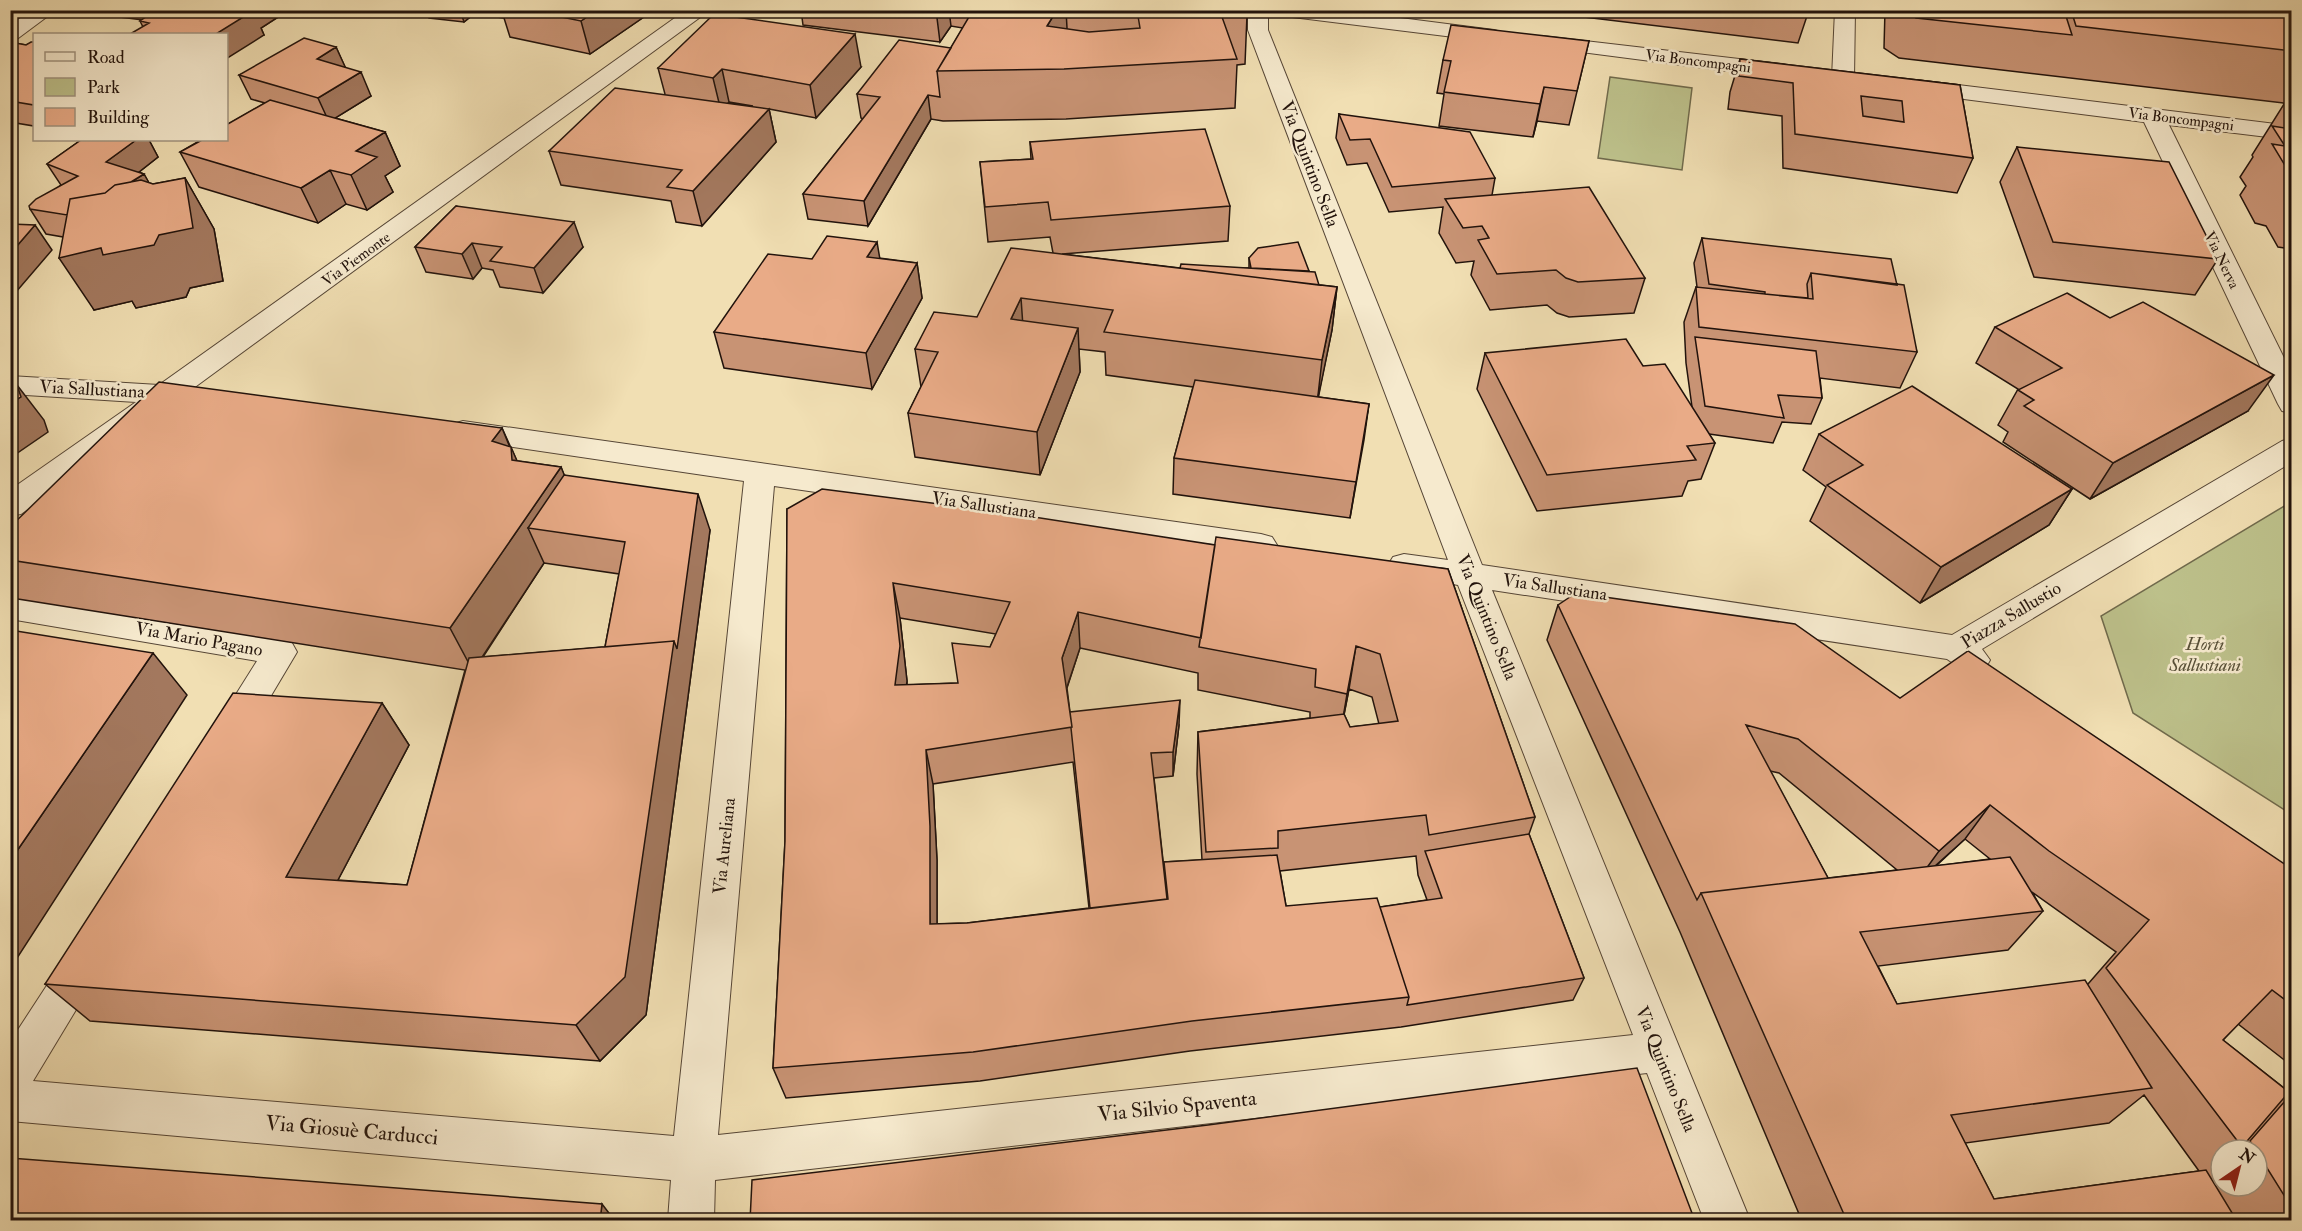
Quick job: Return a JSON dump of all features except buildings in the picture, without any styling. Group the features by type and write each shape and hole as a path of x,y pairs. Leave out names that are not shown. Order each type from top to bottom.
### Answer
{"street":[{"path":"15,29 46,10"},
{"name":"Via Piemonte","path":"10,506 700,10"},
{"name":"Via Quintino Sella","path":"1258,10 1258,30 1470,575 1727,1221"},
{"name":"Via Boncompagni","path":"1284,10 1866,81"},
{"path":"1843,78 1845,10"},
{"name":"Via Boncompagni","path":"1900,85 2292,133"},
{"name":"Via Nerva","path":"2153,116 2292,404"},
{"name":"Via Sallustiana","path":"10,385 170,393 225,400"},
{"name":"Via Sallustiana","path":"435,428 760,472 1292,549"},
{"name":"Piazza Sallustio","path":"1995,675 1956,648 2292,448"},
{"name":"Via Aureliana","path":"691,1221 694,1160 760,472"},
{"name":"Via Sallustiana","path":"1375,561 1956,648"},
{"name":"Via Mario Pagano","path":"10,607 280,652 211,762"},
{"path":"10,1080 105,931"},
{"name":"Via Silvio Spaventa","path":"694,1160 1660,1052"},
{"name":"Via Giosuè Carducci","path":"10,1100 694,1160"}],"green space":[{"path":"1610,77 1692,88 1682,170 1598,158"},
{"name":"Horti Sallustiani","path":"2291,502 2291,814 2133,713 2101,616"}]}
